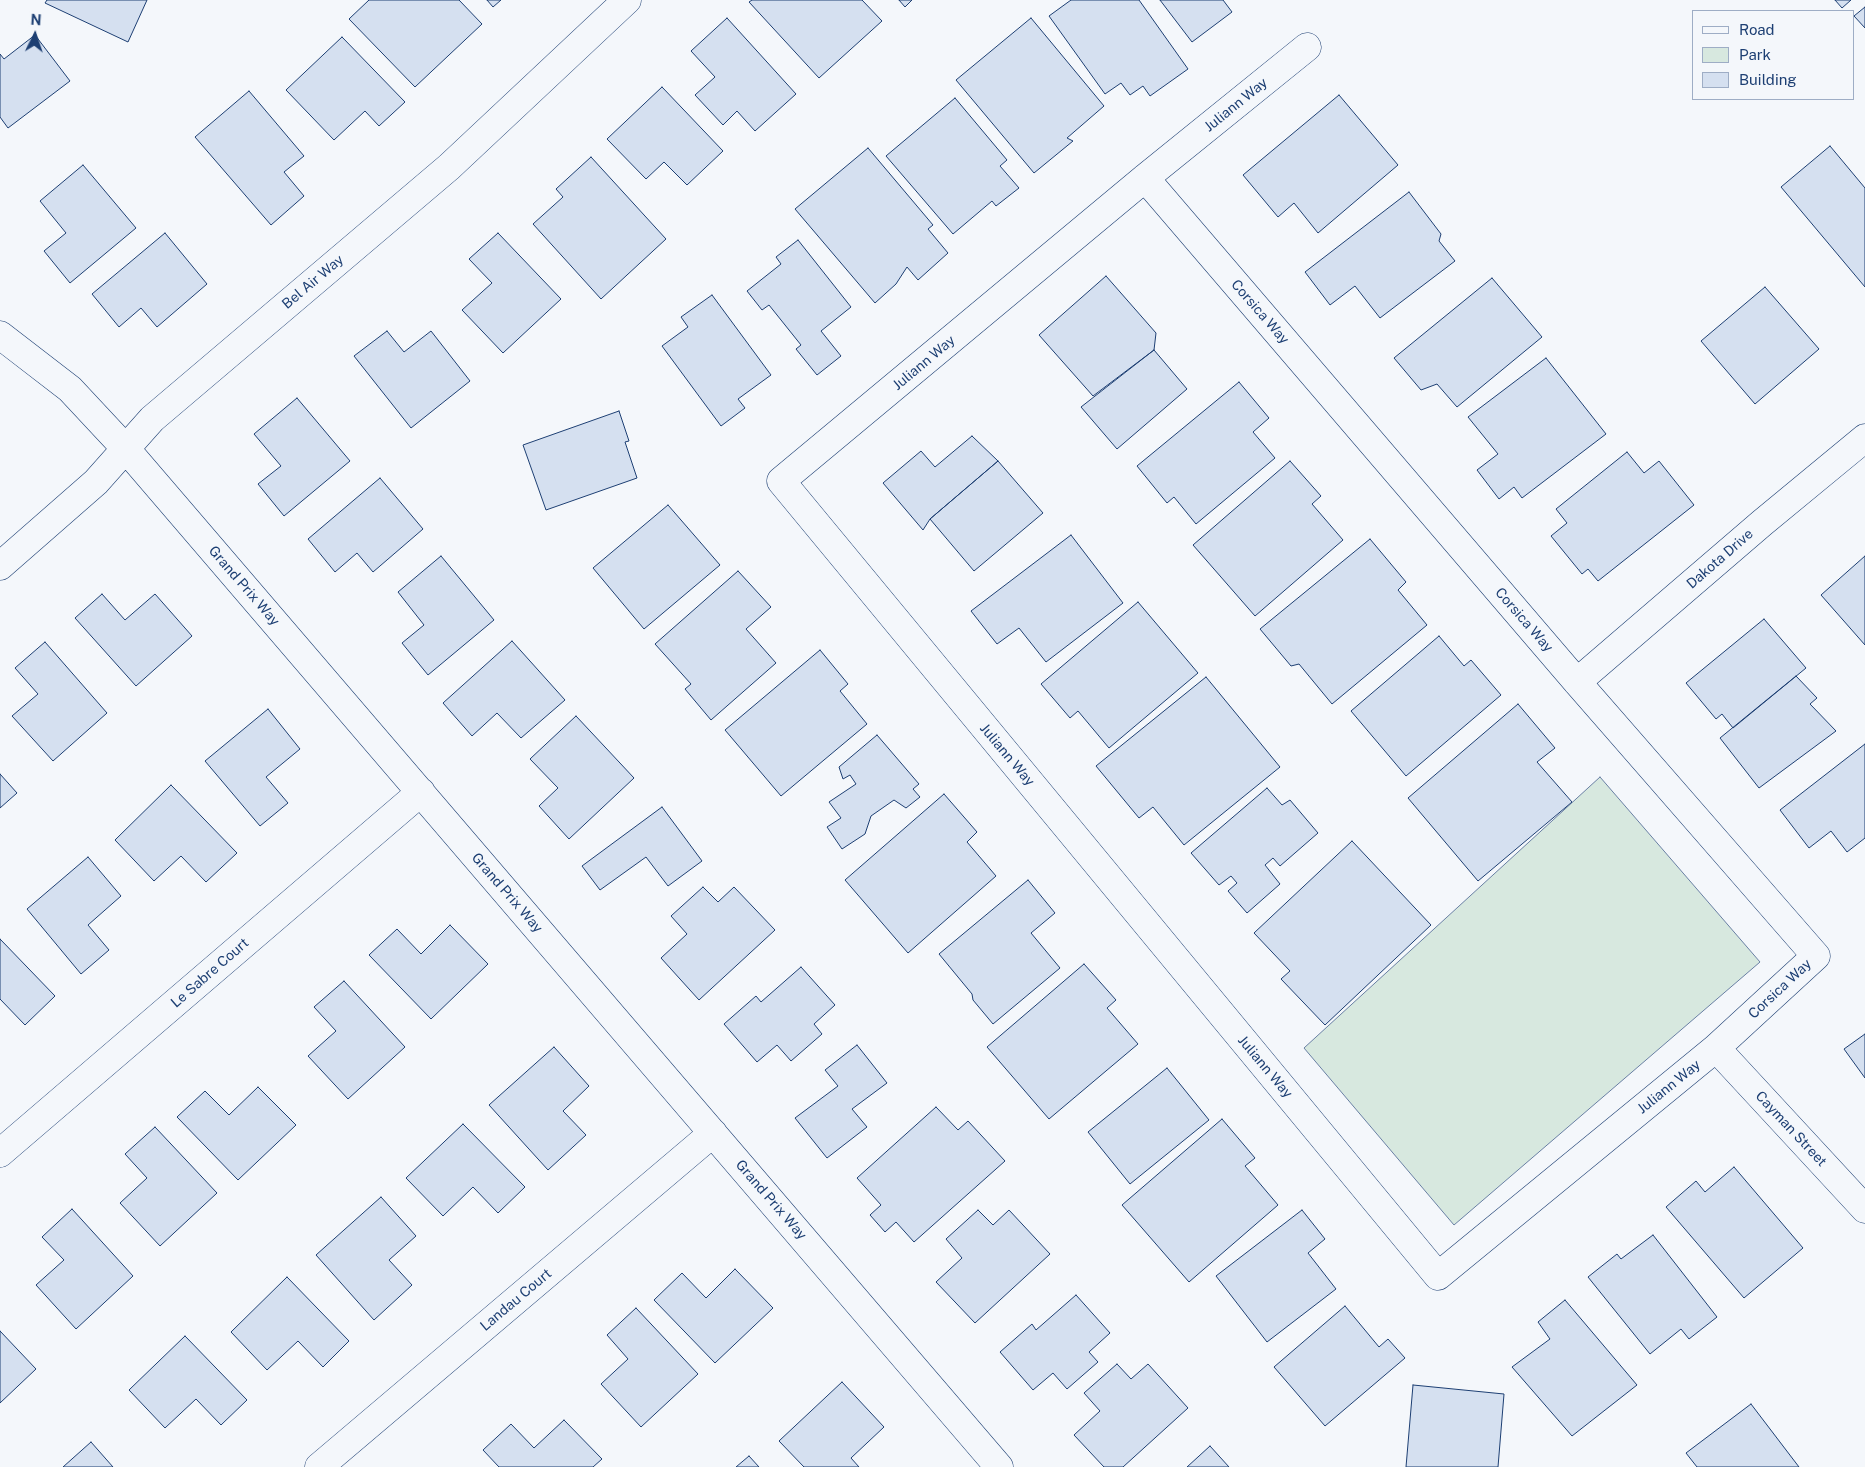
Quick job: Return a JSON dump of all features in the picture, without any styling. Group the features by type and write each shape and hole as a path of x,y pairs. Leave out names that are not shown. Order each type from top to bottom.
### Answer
{"street":[{"name":"Bel Air Way","path":"0,566 96,482 152,419 449,167 627,0"},
{"name":"Juliann Way","path":"1307,47 1145,178 781,481 1438,1276 1716,1048"},
{"name":"Corsica Way","path":"1145,178 1577,682 1816,956 1716,1048"},
{"name":"Grand Prix Way","path":"0,335 70,389 126,449 999,1467"},
{"name":"Dakota Drive","path":"1577,682 1762,523 1865,438"},
{"name":"Le Sabre Court","path":"0,1153 421,792"},
{"name":"Cayman Street","path":"1716,1048 1865,1209"},
{"name":"Landau Court","path":"319,1467 713,1133"}],"green space":[{"path":"1600,777 1760,962 1454,1225 1304,1048"}],"building":[{"path":"47,0 147,0 128,42 45,3"},
{"path":"369,0 459,0 482,24 415,87 349,19"},
{"path":"487,0 501,0 493,7"},
{"path":"752,0 862,0 882,21 819,78 749,2"},
{"path":"899,0 912,0 905,7"},
{"path":"1071,0 1139,0 1188,69 1150,96 1143,86 1130,95 1121,83 1105,94 1049,16"},
{"path":"1160,0 1223,0 1232,12 1192,42"},
{"path":"1835,0 1851,0 1842,8"},
{"path":"1865,7 1865,28 1855,17"},
{"path":"727,18 796,94 755,131 737,111 723,125 695,95 715,77 691,51"},
{"path":"1031,18 1104,106 1067,138 1073,141 1034,173 956,80"},
{"path":"35,35 70,81 8,128 0,117 0,54 4,59"},
{"path":"342,37 405,102 379,126 365,111 334,140 286,90"},
{"path":"662,87 723,151 687,185 664,162 646,179 607,139"},
{"path":"249,91 304,156 284,172 304,196 271,225 195,137"},
{"path":"1339,95 1398,165 1318,233 1294,203 1278,217 1243,175"},
{"path":"955,98 1007,160 1000,166 1019,188 996,206 992,201 953,234 886,156"},
{"path":"1830,146 1865,188 1865,287 1781,187"},
{"path":"868,148 933,225 928,229 948,253 918,280 907,267 896,284 875,303 795,209"},
{"path":"591,157 666,239 601,299 533,224 563,197 556,189"},
{"path":"83,165 136,228 70,283 44,251 66,233 40,201"},
{"path":"1409,192 1441,234 1439,241 1455,261 1380,318 1355,286 1330,305 1305,272"},
{"path":"165,233 207,284 157,327 141,308 119,327 92,294"},
{"path":"498,233 561,299 503,353 462,310 492,283 469,259"},
{"path":"798,240 851,307 821,331 841,356 817,375 796,349 801,345 769,305 762,310 747,291 781,264 776,257"},
{"path":"1106,276 1156,333 1154,350 1093,396 1039,335"},
{"path":"1492,278 1542,337 1457,407 1437,384 1421,390 1394,358"},
{"path":"1765,287 1819,349 1755,404 1701,341"},
{"path":"712,295 771,375 738,399 745,408 721,426 662,346 688,327 681,317"},
{"path":"387,331 404,352 431,331 470,381 411,428 354,356"},
{"path":"1154,350 1187,389 1117,449 1081,407"},
{"path":"1546,358 1606,434 1522,498 1514,487 1499,499 1477,470 1498,454 1468,417"},
{"path":"1239,382 1269,418 1253,432 1275,458 1196,524 1174,497 1167,503 1137,466"},
{"path":"297,398 350,461 284,516 258,484 281,466 254,434"},
{"path":"619,411 629,441 625,442 637,478 546,510 523,445"},
{"path":"972,436 998,461 930,519 923,530 883,483 921,451 935,467"},
{"path":"1627,452 1644,473 1659,461 1694,505 1598,581 1588,569 1582,574 1551,536 1567,523 1556,509"},
{"path":"998,461 1043,513 974,571 930,519"},
{"path":"1290,461 1321,496 1312,504 1343,540 1255,616 1193,545"},
{"path":"380,478 423,529 373,572 357,553 335,572 308,539"},
{"path":"668,505 720,565 644,629 593,568"},
{"path":"1071,535 1123,603 1046,662 1019,628 997,644 971,611"},
{"path":"1370,539 1406,582 1398,590 1427,625 1332,704 1299,664 1291,666 1260,629"},
{"path":"441,556 494,620 428,675 402,643 424,625 398,592"},
{"path":"1865,556 1865,645 1821,595"},
{"path":"738,571 771,607 746,629 776,663 711,720 685,689 691,684 655,644"},
{"path":"102,594 125,620 155,594 192,636 136,686 75,618"},
{"path":"1138,602 1198,673 1109,748 1078,711 1070,718 1041,684"},
{"path":"1764,619 1806,668 1733,728 1722,714 1716,719 1686,683"},
{"path":"1439,636 1464,666 1471,660 1501,695 1406,776 1351,711"},
{"path":"512,641 565,700 521,738 497,713 472,736 443,703"},
{"path":"45,642 107,713 53,761 12,716 38,694 15,668"},
{"path":"820,650 848,684 840,691 867,724 781,796 725,730"},
{"path":"1796,676 1817,698 1810,704 1836,731 1759,788 1720,738"},
{"path":"1206,677 1280,767 1184,845 1153,807 1139,818 1096,766"},
{"path":"1518,704 1555,748 1537,762 1572,802 1478,881 1408,798"},
{"path":"268,709 300,749 266,777 288,803 260,826 205,761"},
{"path":"576,716 634,778 569,839 539,806 558,788 530,759"},
{"path":"877,735 919,784 913,789 920,797 906,808 894,800 871,816 865,834 842,849 827,827 841,818 829,802 856,784 850,775 843,779 839,767"},
{"path":"1865,744 1865,838 1847,852 1831,831 1809,848 1780,810"},
{"path":"0,774 17,793 0,808"},
{"path":"171,785 237,853 206,882 181,856 154,881 115,840"},
{"path":"1267,788 1282,805 1290,800 1318,833 1280,866 1273,858 1265,865 1280,884 1247,913 1228,891 1237,883 1231,876 1219,885 1191,853"},
{"path":"944,794 977,832 967,842 996,876 908,953 845,880"},
{"path":"662,807 702,861 668,886 646,857 600,890 582,866"},
{"path":"1352,841 1431,925 1325,1025 1281,979 1290,971 1254,933"},
{"path":"88,857 121,896 88,925 109,950 81,974 27,909"},
{"path":"1028,880 1055,913 1031,933 1060,968 993,1024 973,1000 972,994 939,954"},
{"path":"703,887 718,902 734,887 775,930 699,1000 661,958 687,934 671,916"},
{"path":"450,925 488,964 431,1019 369,955 397,929 421,954"},
{"path":"0,939 55,996 25,1025 0,999"},
{"path":"1084,964 1116,1000 1107,1008 1138,1044 1049,1119 987,1047"},
{"path":"801,967 835,1005 814,1024 822,1034 791,1061 777,1045 757,1062 724,1024 756,996 761,1002"},
{"path":"344,981 405,1047 348,1099 308,1056 336,1031 314,1007"},
{"path":"1865,1034 1865,1078 1844,1049"},
{"path":"857,1045 887,1083 852,1109 867,1127 827,1158 795,1118 838,1086 825,1070"},
{"path":"554,1047 589,1086 563,1111 586,1135 548,1170 489,1105"},
{"path":"1167,1068 1209,1120 1130,1184 1088,1132"},
{"path":"258,1087 296,1125 238,1180 177,1117 205,1091 229,1115"},
{"path":"936,1107 958,1130 968,1121 1005,1161 914,1242 896,1222 885,1232 870,1215 881,1205 857,1178"},
{"path":"1222,1119 1255,1158 1245,1166 1278,1205 1189,1282 1122,1205"},
{"path":"463,1124 525,1187 498,1213 473,1187 443,1216 406,1178"},
{"path":"155,1127 217,1193 160,1246 120,1203 147,1178 125,1154"},
{"path":"1734,1167 1803,1248 1744,1298 1666,1207 1696,1181 1705,1192"},
{"path":"381,1197 416,1236 389,1260 412,1285 374,1320 316,1255"},
{"path":"72,1209 133,1276 76,1329 36,1285 64,1260 42,1237"},
{"path":"978,1210 993,1225 1009,1210 1050,1254 975,1323 936,1282 962,1258 946,1239"},
{"path":"1302,1210 1325,1239 1308,1253 1336,1289 1267,1342 1216,1276"},
{"path":"1653,1235 1717,1317 1689,1339 1681,1329 1650,1354 1588,1277 1617,1254 1621,1259"},
{"path":"735,1269 773,1308 715,1363 654,1300 682,1273 706,1298"},
{"path":"287,1277 349,1341 323,1367 298,1341 267,1370 231,1332"},
{"path":"1076,1295 1110,1333 1089,1352 1098,1362 1067,1389 1053,1373 1033,1390 1000,1352 1032,1324 1036,1330"},
{"path":"1565,1300 1637,1385 1572,1436 1512,1367 1550,1339 1538,1322"},
{"path":"1345,1306 1379,1347 1388,1339 1405,1358 1325,1426 1274,1367"},
{"path":"636,1308 698,1374 641,1427 601,1384 628,1359 607,1335"},
{"path":"0,1331 36,1369 0,1403"},
{"path":"185,1336 247,1400 221,1425 196,1399 165,1428 129,1390"},
{"path":"1117,1364 1131,1379 1148,1364 1188,1408 1123,1467 1104,1467 1074,1435 1100,1411 1084,1393"},
{"path":"842,1382 884,1427 851,1458 859,1467 804,1467 779,1441"},
{"path":"1413,1385 1504,1394 1498,1467 1406,1467"},
{"path":"1751,1404 1799,1467 1697,1467 1686,1453"},
{"path":"564,1420 602,1459 593,1467 499,1467 483,1450 511,1424 534,1448"},
{"path":"91,1442 113,1467 63,1467"},
{"path":"1210,1446 1229,1467 1187,1467"},
{"path":"749,1456 759,1467 736,1467"}]}
